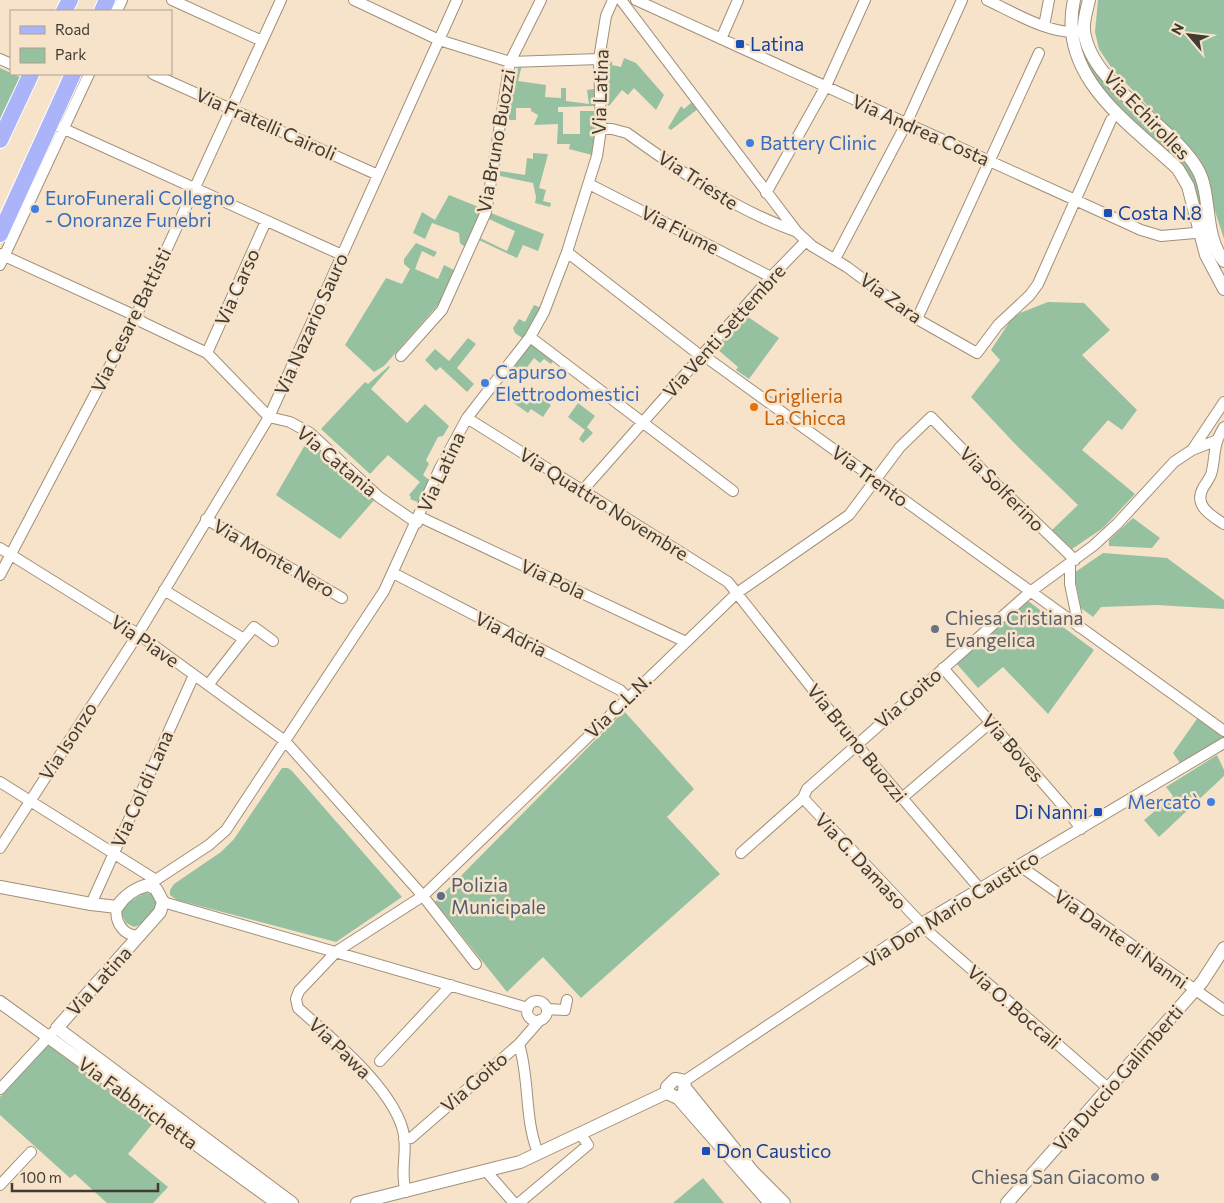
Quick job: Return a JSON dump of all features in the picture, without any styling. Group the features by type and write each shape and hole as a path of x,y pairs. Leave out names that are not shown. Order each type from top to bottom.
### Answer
{"main road":[{"path":"0,140 31,75"},
{"path":"0,234 35,173 56,126 73,75"}],"street":[{"path":"172,0 262,42"},
{"name":"Via Cesare Battisti","path":"0,575 136,316 281,0"},
{"path":"354,0 439,40 510,62 599,58"},
{"name":"Via Nazario Sauro","path":"138,634 269,417 457,0"},
{"name":"Via Bruno Buozzi","path":"401,356 442,310 486,212 510,62 541,0"},
{"name":"Via Latina","path":"152,882 209,845 226,830 384,591 418,520 440,468 467,418 530,336 544,312 567,252 589,184 601,129 599,58 606,16 613,0"},
{"name":"Via Zara","path":"621,0 766,193 806,241 835,258 917,319 977,353 998,325 1038,284 1075,200"},
{"name":"Via Andrea Costa","path":"636,0 906,124 1155,235 1212,232"},
{"path":"721,39 738,0"},
{"path":"766,193 826,86 865,0"},
{"path":"835,258 906,124 962,0"},
{"path":"987,0 1044,26 1071,33 1084,30"},
{"path":"1044,26 1049,0"},
{"name":"Via Echirolles","path":"1074,0 1071,33 1078,59 1089,82 1184,177 1195,209 1198,232 1206,255 1224,288"},
{"name":"Via Echirolles","path":"1089,0 1084,30 1090,51 1103,71 1196,168 1204,184 1212,232 1224,261"},
{"path":"917,319 1039,53"},
{"path":"88,75 56,126 342,255"},
{"name":"Via Fratelli Cairoli","path":"155,75 378,175"},
{"path":"1075,200 1111,120"},
{"name":"Via Trieste","path":"601,129 612,129 626,133 729,202 761,219 797,232"},
{"path":"35,173 1,258 136,316 142,322 207,353 269,417"},
{"name":"Via Fiume","path":"589,184 771,276"},
{"name":"Via Carso","path":"207,353 266,221"},
{"name":"Via Venti Settembre","path":"583,490 771,276 806,241"},
{"name":"Via Trento","path":"567,252 697,353 703,354 1224,731"},
{"path":"530,336 733,491"},
{"name":"Via Goito","path":"1192,450 1224,402"},
{"name":"Via Catania","path":"269,417 290,422 310,433 379,496 418,520"},
{"name":"Via C.L.N.","path":"299,991 337,951 423,896 627,697 737,593 849,515 900,447 931,417"},
{"name":"Via Solferino","path":"931,417 1072,562"},
{"name":"Via Quattro Novembre","path":"467,418 728,582 737,593"},
{"path":"1224,427 1215,441 1212,473 1201,491 1205,512 1224,524"},
{"name":"Via Goito","path":"741,853 802,798 807,789 856,744 1030,592 1072,562 1117,524 1174,462 1192,450 1215,441"},
{"name":"Via Monte Nero","path":"206,519 342,598"},
{"name":"Via Pola","path":"418,520 686,642"},
{"name":"Via Piave","path":"0,548 138,634 286,741 423,896 476,964"},
{"path":"1072,562 1070,584 1079,627"},
{"name":"Via Adria","path":"393,573 620,690 627,697"},
{"path":"164,590 244,638"},
{"name":"Via Bruno Buozzi","path":"737,593 856,744 980,889"},
{"path":"208,685 254,627 273,641"},
{"name":"Via Isonzo","path":"0,848 138,634"},
{"name":"Via Boves","path":"943,668 1071,814 1081,829"},
{"name":"Via Col di Lana","path":"91,904 194,675"},
{"path":"902,798 990,722"},
{"name":"Via Don Mario Caustico","path":"358,1203 520,1162 580,1133 679,1090 920,924 1224,743"},
{"path":"0,782 113,853 152,882 163,902 160,912 141,935 132,935 122,929 117,919 117,907 127,896 140,887 152,882"},
{"name":"Via G. Damaso","path":"802,798 920,924"},
{"name":"Via Dante di Nanni","path":"1020,866 1224,1010"},
{"path":"0,887 117,907"},
{"path":"163,902 528,1008"},
{"name":"Via O. Boccali","path":"920,924 1109,1090"},
{"name":"Via Latina","path":"53,1032 141,935"},
{"name":"Via Duccio Galimberti","path":"1007,1203 1109,1090 1195,990 1224,948"},
{"path":"380,1061 451,986"},
{"name":"Via Pawa","path":"299,991 296,998 298,1008 368,1073 396,1114 404,1139 402,1175 406,1192"},
{"path":"547,1009 545,1016 540,1020 532,1019 528,1014 528,1008 531,1003 537,1001 547,1009 565,1010 567,1000"},
{"name":"Via Fabbrichetta","path":"0,1002 53,1032 292,1203"},
{"name":"Via Goito","path":"404,1139 410,1138 519,1044 540,1020"},
{"path":"1,1085 53,1032"},
{"name":"Via Fabbrichetta","path":"53,1032 277,1203"},
{"path":"519,1044 523,1058 530,1133 538,1154"},
{"path":"679,1090 770,1203"},
{"path":"679,1090 753,1172 784,1203"},
{"path":"519,1203 588,1145 580,1133"},
{"path":"0,1185 31,1152"},
{"path":"486,1171 514,1203"}],"green space":[{"path":"1098,0 1224,0 1224,239 1214,208 1209,181 1198,157 1113,70 1099,49 1095,32"},
{"path":"606,47 610,49 608,60 612,62 612,65 621,67 624,58 636,63 664,95 656,110 634,88 628,95 622,90 609,106 607,104"},
{"path":"1087,48 1196,176 1204,208 1197,209 1180,166 1099,86 1079,51"},
{"path":"522,65 518,81 546,85 545,97 561,98 561,88 566,88 566,101 589,104 587,90 594,89 595,106 558,107 558,112 563,112 563,134 580,134 580,111 595,111 596,127 592,155 569,149 570,144 557,144 558,124 534,125 538,115 531,111 531,108 516,108 516,120 508,120 514,80 519,66"},
{"path":"0,68 10,73 10,75 22,78 0,127"},
{"path":"693,101 699,108 671,130 668,128 681,106 684,109"},
{"path":"533,153 548,154 539,188 546,190 543,201 551,203 550,207 535,203 536,197 533,183 500,176 500,171 525,175 527,158 533,159"},
{"path":"449,195 481,208 466,248 460,243 459,233 432,223 425,239 413,233 422,212 435,220"},
{"path":"491,213 544,234 538,251 523,245 517,258 479,240 480,238 507,251 515,231 489,219"},
{"path":"416,243 437,252 434,257 422,251 415,269 438,279 444,265 456,271 444,298 384,366 374,372 345,345 386,278 402,284 410,269 404,264 404,259"},
{"path":"1048,302 1084,303 1110,330 1082,355 1137,410 1122,430 1108,420 1082,450 1135,494 1103,528 1072,549 1052,530 1078,505 1019,448 971,397 1000,360 991,350 1010,321 1020,313"},
{"path":"534,305 541,308 524,339 515,333 513,328 519,319 525,322"},
{"path":"745,315 779,338 749,379 736,370 738,367 717,349"},
{"path":"468,338 476,344 457,368 474,384 467,392 440,367 436,371 425,360 435,349 449,361"},
{"path":"531,343 554,359 551,364 544,359 540,363 534,358 522,374 512,367"},
{"path":"389,366 371,389 407,423 425,404 449,426 443,436 438,437 426,460 429,464 423,475 429,480 420,503 410,499 409,495 420,482 388,455 370,474 321,429 365,382 368,384"},
{"path":"516,395 527,405 531,398 535,401 539,395 551,405 543,417 531,409 528,413 511,401"},
{"path":"578,403 595,416 587,427 593,433 583,443 579,439 585,430 568,417"},
{"path":"309,438 376,498 340,539 276,495"},
{"path":"1133,518 1160,538 1152,548 1109,546 1109,540"},
{"path":"1103,553 1167,558 1224,600 1224,609 1157,605 1101,607 1093,617 1081,608 1074,573"},
{"path":"1028,601 1094,650 1048,714 1003,667 978,688 956,663"},
{"path":"624,711 694,789 667,817 720,874 581,998 543,957 507,992 435,902"},
{"path":"1199,716 1224,734 1224,740 1182,766 1173,753"},
{"path":"1217,755 1224,770 1224,776 1159,837 1144,820 1173,796 1166,787"},
{"path":"282,768 288,768 292,771 402,897 336,942 177,900 170,895 170,890 174,884 221,852 234,839"},
{"path":"144,893 153,894 157,900 156,904 146,920 134,927 126,923 121,913 125,905"},
{"path":"48,1045 153,1123 128,1154 168,1187 153,1203 107,1203 75,1174 70,1178 0,1115 0,1097"},
{"path":"703,1178 724,1203 673,1203"}],"place":[{"name":"Latina","path":"740,44"},
{"name":"Battery Clinic","path":"750,143"},
{"name":"EuroFunerali Collegno - Onoranze Funebri","path":"35,209"},
{"name":"Costa N.8","path":"1108,213"},
{"name":"Capurso Elettrodomestici","path":"485,383"},
{"name":"Griglieria La Chicca","path":"754,407"},
{"name":"Chiesa Cristiana Evangelica","path":"935,629"},
{"name":"Mercatò","path":"1211,802"},
{"name":"Di Nanni","path":"1098,812"},
{"name":"Polizia Municipale","path":"441,896"},
{"name":"Don Caustico","path":"706,1151"},
{"name":"Chiesa San Giacomo","path":"1155,1177"}]}
